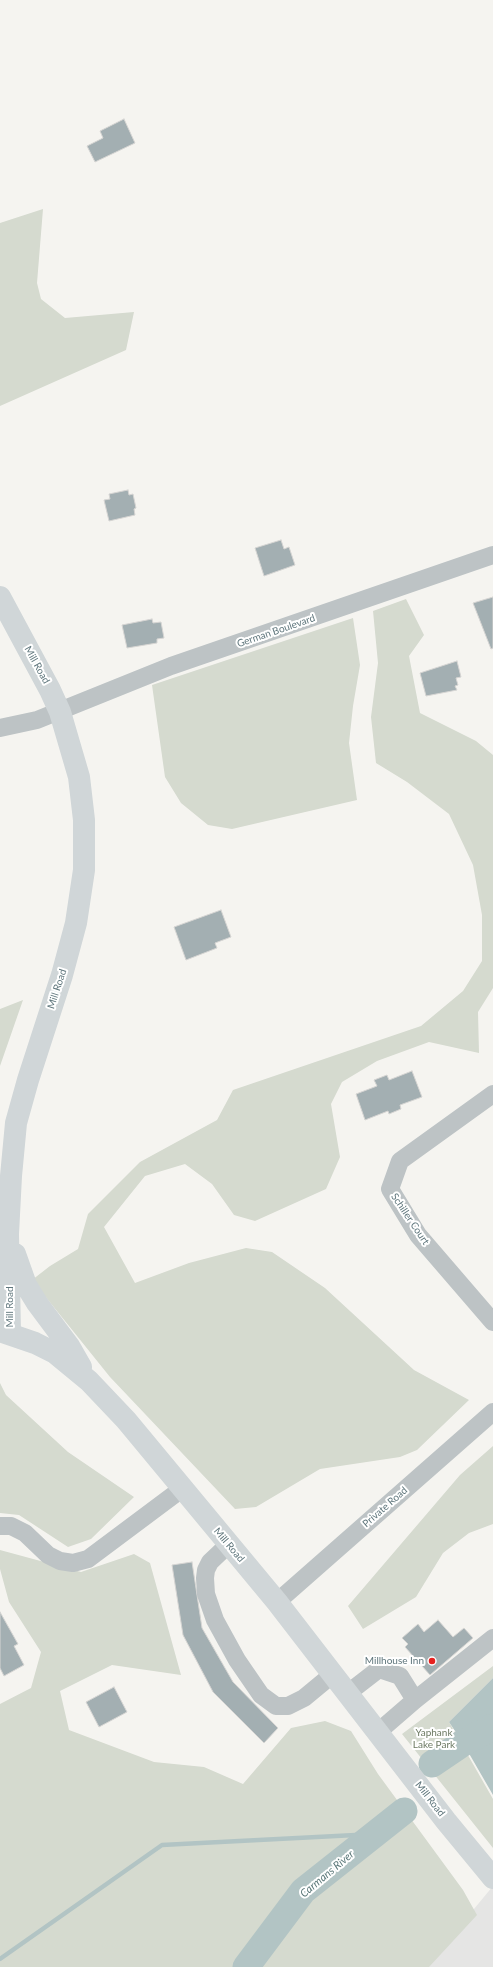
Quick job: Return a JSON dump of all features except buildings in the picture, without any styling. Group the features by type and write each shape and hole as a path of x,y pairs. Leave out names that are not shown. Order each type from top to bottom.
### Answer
{"main road":[{"name":"Mill Road","path":"0,597 50,690 60,712 74,756 83,799 85,842 82,883 70,950 28,1080 16,1123 11,1176 5,1332 55,1353 89,1381 126,1420 277,1602 493,1878"},
{"path":"8,1234 26,1285 47,1319 69,1346 89,1381"}],"street":[{"name":"German Boulevard","path":"0,728 30,722 60,712 171,666 493,555"},
{"name":"Schiller Court","path":"493,1094 400,1161 390,1189 418,1235 493,1322"},
{"name":"Private Road","path":"277,1602 493,1412"},
{"path":"0,1526 11,1526 25,1532 48,1555 60,1562 73,1563 88,1559 183,1488"},
{"path":"228,1544 210,1562 206,1570 206,1594 218,1626 237,1660 261,1695 276,1706 288,1706 304,1698 333,1674"},
{"path":"378,1732 415,1700 493,1638"},
{"path":"348,1693 379,1669 400,1676 415,1700"}],"shaded area":[{"path":"493,1678 493,1795 449,1722"},
{"path":"493,1886 493,1967 426,1967"}],"green space":[{"path":"43,209 37,283 41,299 65,318 134,312 126,350 0,406 0,223"},
{"path":"406,599 424,635 409,656 420,713 476,741 493,755 493,988 478,1012 479,1053 429,1042 377,1061 342,1082 331,1104 340,1157 326,1189 255,1221 234,1215 212,1184 185,1164 145,1176 104,1227 135,1283 189,1263 246,1248 272,1252 325,1288 414,1370 469,1400 417,1450 400,1457 320,1469 256,1507 235,1509 110,1377 32,1280 50,1266 78,1249 88,1214 140,1162 217,1120 233,1090 421,1026 463,991 482,961 482,915 473,865 449,814 407,782 376,763 371,717 378,663 373,611"},
{"path":"353,618 360,665 353,706 349,743 357,800 232,829 208,825 181,803 165,777 152,685"},
{"path":"23,1000 0,1066 0,1009"},
{"path":"0,1383 6,1395 68,1452 134,1497 91,1539 68,1547 19,1515 0,1513"},
{"path":"493,1446 493,1524 469,1533 443,1553 416,1597 363,1629 348,1606 460,1475"},
{"path":"0,1550 81,1572 134,1554 150,1563 181,1675 112,1665 60,1691 69,1730 154,1762 204,1767 243,1784 291,1728 325,1721 351,1731 378,1774 463,1890 477,1915 429,1967 0,1967 0,1704 31,1688 41,1652 9,1602 0,1569"},
{"name":"Yaphank Lake Park","path":"493,1666 493,1678 449,1722 493,1799 493,1848 402,1734"}],"waterway":[{"name":"Carmans River","path":"432,1764 463,1743 493,1727"},
{"name":"Carmans River","path":"246,1967 303,1891 404,1811"},
{"path":"0,1959 162,1845 375,1834"}],"place":[{"name":"Millhouse Inn","path":"432,1661"}]}
